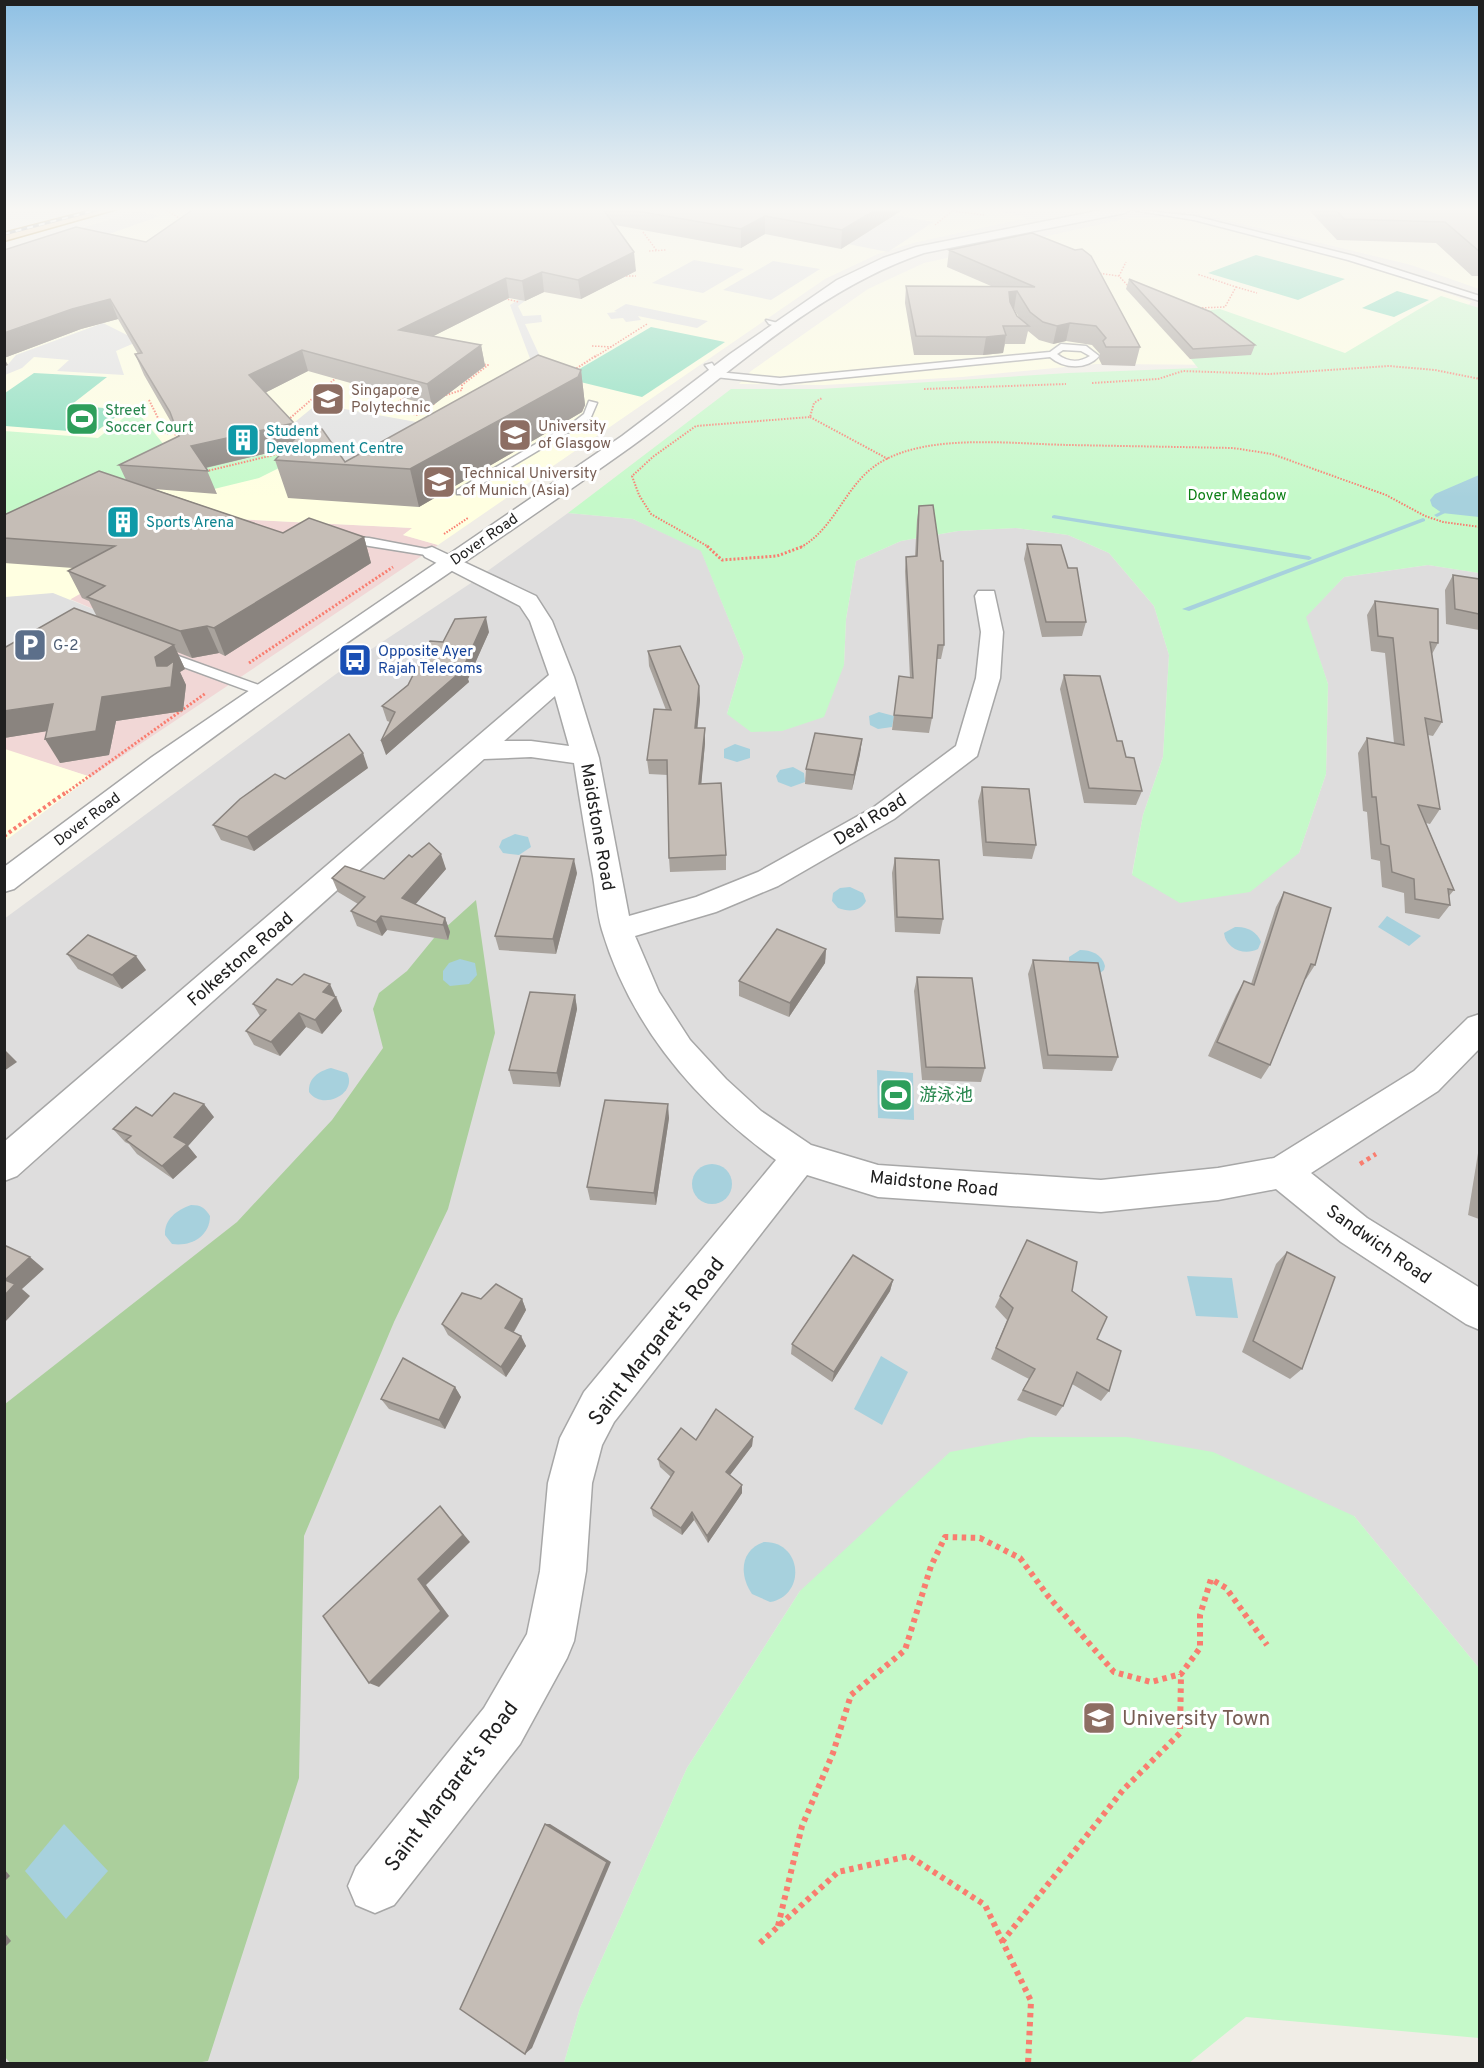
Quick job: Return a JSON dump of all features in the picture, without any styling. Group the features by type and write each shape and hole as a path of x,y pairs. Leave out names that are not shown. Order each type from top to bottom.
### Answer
{"street":[{"name":"Dover Road","path":"4,859 158,743 251,688 442,557 628,440 712,370 801,306"},
{"name":"Maidstone Road","path":"442,557 528,601 541,621 562,677 586,758 617,930 645,996 678,1049 714,1089 749,1120 800,1158 878,1180 1101,1196 1218,1184 1282,1172 1426,1081 1479,1027"},
{"name":"Deal Road","path":"617,930 705,905 768,879 884,813 968,750 988,678 992,633 987,596"},
{"name":"Folkestone Road","path":"4,1165 562,677"},
{"name":"Dover Road","path":"4,882 161,763 251,688"},
{"path":"476,752 531,747 550,748 586,758"},
{"name":"Saint Margaret's Road","path":"375,1886 502,1726 549,1641 563,1571 570,1483 582,1438 599,1407 800,1158"},
{"name":"Sandwich Road","path":"1282,1172 1354,1230 1479,1311"}],"lane":[{"path":"712,370 741,379 780,381 1053,352 1029,345"},
{"path":"461,492 578,423 588,415 592,403"},
{"path":"328,539 369,541 442,557"},
{"path":"146,648 251,688"},
{"path":"182,679 199,668"}],"path":[{"path":"1192,308 1226,306"},
{"path":"573,371 647,324"},
{"path":"592,346 614,347"},
{"path":"460,391 462,385 488,365 479,363"},
{"path":"1085,383 1158,379 1183,371 1269,374 1389,366 1435,370 1479,380"},
{"path":"285,422 337,378"},
{"path":"917,388 941,390 1074,384"},
{"path":"404,398 388,409 418,415 445,395 460,391 470,393"},
{"path":"810,417 814,403 830,393"},
{"path":"149,399 166,434 183,429"},
{"path":"889,459 810,417 696,426 632,476 639,495 651,514 709,547 722,560 756,560 797,551 824,530 855,482 873,466 932,446 969,443 1252,450 1272,454 1386,495 1425,516 1443,522 1479,527"},
{"path":"173,432 187,448"},
{"path":"203,472 297,449"},
{"path":"202,463 209,471"},
{"path":"778,1926 802,1826 833,1753 851,1695 905,1650 927,1575 945,1537 980,1538 1020,1558 1048,1596 1114,1672 1151,1683 1181,1674"},
{"path":"1002,1942 1123,1790 1180,1733 1181,1674 1200,1648 1200,1615 1211,1579 1226,1588 1267,1645"},
{"path":"760,1943 838,1872 909,1856 985,1905 1031,2001 1028,2064"}],"shaded area":[{"name":"Singapore Polytechnic","path":"4,306 786,306 438,545 403,535 412,528 214,518 71,599 5,676"},
{"path":"510,306 519,306 523,316 541,315 542,322 525,324 542,361 554,360 539,372 531,361"},
{"path":"623,306 633,306 708,321 697,328 638,316 641,320 626,322 623,318 611,319 607,313 617,312 614,311"},
{"path":"844,306 1467,306 1427,337 1356,366 1097,364 962,377 824,385 739,384 751,371"},
{"path":"103,323 139,341 116,351 124,375 57,371 69,360 34,357 22,368 5,375 5,368 16,355"},
{"path":"317,404 444,427 410,464 311,459 319,450 295,422"},
{"path":"568,513 633,519 701,550 744,657 727,714 844,665 846,619 856,561 901,541 958,531 1016,528 1068,535 1109,553 1154,606 1169,655 1163,757 1143,815 1132,874 1299,853 1326,774 1328,684 1305,617 1344,577 1428,565 1479,573 1479,1668 1354,1516 800,1591 687,1768 580,2008 564,2063 5,2063 4,919 355,660 471,583"},
{"path":"214,518 413,528 403,535 438,545 91,777 5,750 5,676 105,614 70,599"},
{"name":"G-2","path":"53,593 105,614 5,676 5,597"},
{"path":"4,749 91,777 5,841"}],"green space":[{"path":"1367,306 1418,306 1394,317 1362,308"},
{"name":"Dover Meadow","path":"1425,306 1471,306 1479,308 1479,573 1428,565 1344,577 1306,617 1328,684 1326,774 1299,853 1250,892 1180,903 1132,875 1143,815 1163,757 1169,655 1154,606 1109,553 1068,535 1016,528 958,531 901,541 856,561 846,619 844,665 824,717 782,731 751,732 727,714 744,657 701,551 633,519 568,513 731,389 821,389 1068,373 1198,368 1174,338 1204,311 1220,309 1345,353"},
{"path":"651,327 725,342 642,397 564,378"},
{"path":"34,373 107,377 71,405 125,410 94,433 5,426 5,393"},
{"path":"135,409 173,456 5,537 4,431 98,438"},
{"path":"301,446 307,454 259,478 214,489 200,469"},
{"path":"476,900 495,1033 448,1209 394,1322 304,1536 299,1778 208,2061 190,2064 11,2064 5,2057 5,1404 237,1222 332,1120 383,1048 373,1009 379,993 407,971 434,938"},
{"name":"University Town","path":"1030,1437 1127,1437 1213,1452 1354,1516 1479,1668 1479,2038 1246,2017 1189,2063 564,2063 580,2008 687,1768 800,1591 950,1452"}],"water":[{"path":"1479,475 1479,517 1442,513 1432,506 1430,500 1435,494"},
{"path":"879,712 894,716 892,727 878,729 870,725 869,716"},
{"path":"735,744 750,749 750,758 737,762 724,758 724,749"},
{"path":"793,767 804,773 805,782 791,787 778,782 776,776 780,770"},
{"path":"515,834 528,837 531,847 519,855 503,853 499,847 502,840"},
{"path":"850,887 863,893 866,901 864,905 854,910 838,908 832,901 833,893 840,888"},
{"path":"1387,916 1421,936 1409,946 1378,927"},
{"path":"1235,927 1247,928 1254,932 1261,942 1258,949 1247,952 1232,947 1225,939 1224,933"},
{"path":"1080,950 1099,956 1104,962 1104,970 1096,976 1069,965 1069,957"},
{"path":"460,959 475,963 477,975 469,984 450,986 443,980 443,971 449,963"},
{"path":"331,1068 347,1073 348,1088 337,1098 322,1100 315,1098 309,1092 312,1079 322,1071"},
{"name":"游泳池","path":"877,1070 913,1073 914,1120 878,1118"},
{"path":"712,1164 726,1170 732,1184 726,1198 712,1204 698,1198 692,1184 698,1170"},
{"path":"191,1205 202,1208 210,1216 207,1229 192,1242 172,1244 165,1235 167,1224 176,1212"},
{"path":"1187,1276 1232,1278 1238,1318 1196,1316"},
{"path":"881,1356 908,1372 882,1425 854,1409"},
{"path":"764,1542 777,1544 786,1550 795,1569 790,1590 782,1597 770,1602 752,1594 744,1571 746,1557 750,1551"},
{"path":"64,1824 108,1871 66,1919 25,1871"}],"building":[{"path":"4,306 85,306 72,309 4,333"},
{"path":"114,306 449,306 399,330 481,345 427,384 302,350 249,375 294,423 191,446 208,471 119,465 179,436 170,412 135,354 142,353"},
{"path":"910,306 1012,306 1017,316 1029,326 1003,326 1006,335 986,337 916,336"},
{"path":"1026,306 1118,306 1140,347 1106,347 1103,341 1106,338 1096,326 1070,323 1057,326 1043,322 1030,312"},
{"path":"1153,306 1195,306 1211,312 1255,345 1193,349"},
{"path":"538,355 581,370 578,377 410,469 275,460 305,428 322,429 345,462"},
{"path":"99,471 283,533 309,518 364,537 214,628 207,626 180,631 87,597 105,586 68,571 115,546 4,538 4,515"},
{"path":"933,505 941,561 943,561 944,645 938,645 932,718 894,715 899,676 913,678 906,557 917,556 919,506"},
{"path":"1027,544 1061,545 1068,568 1077,568 1086,622 1046,622"},
{"path":"1453,575 1479,579 1479,614 1455,609"},
{"path":"1375,601 1438,609 1438,643 1430,642 1442,722 1425,718 1440,809 1418,805 1454,890 1448,889 1450,905 1415,899 1414,879 1392,872 1389,846 1381,844 1376,797 1372,797 1367,738 1404,745 1393,638 1378,636"},
{"path":"74,608 174,645 155,657 157,666 167,666 174,661 171,687 102,697 96,731 45,739 53,704 4,711 4,648"},
{"path":"486,617 465,668 381,741 395,712 382,706 408,685 430,641 443,642 455,619"},
{"path":"680,646 699,686 695,728 705,728 699,784 721,783 726,855 669,858 667,760 647,760 654,709 671,710 648,651"},
{"path":"1064,675 1100,676 1117,741 1122,741 1126,757 1134,758 1142,791 1089,788"},
{"path":"815,733 862,739 854,775 806,769"},
{"path":"349,734 363,753 247,837 213,825 240,799 275,774 285,779"},
{"path":"982,787 1029,789 1036,845 986,842"},
{"path":"429,843 441,854 402,898 445,918 443,925 381,916 376,922 351,911 365,897 332,878 345,866 384,879 409,855 412,857"},
{"path":"521,856 574,859 553,939 495,936"},
{"path":"895,858 939,860 943,919 897,917"},
{"path":"1284,892 1331,908 1315,965 1311,964 1270,1065 1217,1042 1244,981 1254,985"},
{"path":"777,929 826,949 790,1003 739,981"},
{"path":"88,935 136,956 112,975 67,954"},
{"path":"1033,960 1098,963 1118,1057 1048,1055"},
{"path":"304,974 330,984 323,992 336,997 315,1020 299,1013 271,1042 246,1031 266,1010 253,1004 277,979 292,985"},
{"path":"917,977 972,978 985,1068 926,1067"},
{"path":"530,992 575,995 557,1073 509,1070"},
{"path":"174,1093 204,1104 174,1137 187,1144 162,1166 126,1140 131,1136 113,1129 136,1107 152,1116"},
{"path":"605,1100 668,1104 654,1193 587,1187"},
{"path":"1027,1240 1077,1262 1072,1291 1107,1317 1097,1339 1121,1351 1109,1391 1077,1372 1063,1406 1023,1390 1035,1369 996,1348 1013,1308 1000,1296"},
{"path":"4,1245 30,1257 5,1280 15,1284 4,1296"},
{"path":"1287,1252 1335,1277 1302,1369 1253,1341"},
{"path":"853,1255 893,1280 834,1372 792,1344"},
{"path":"496,1284 522,1299 505,1328 521,1336 501,1367 442,1324 462,1293 481,1299"},
{"path":"403,1358 455,1387 439,1420 381,1399"},
{"path":"716,1409 753,1437 726,1472 742,1485 707,1536 692,1512 681,1528 651,1508 674,1472 658,1459 681,1428 696,1440"},
{"path":"440,1506 463,1535 418,1579 441,1611 369,1683 323,1616"},
{"path":"545,1824 607,1862 525,2054 460,2009"}],"waterway":[{"path":"1437,515 1442,513"},
{"path":"1054,517 1309,558"},
{"path":"1186,609 1423,520"}],"place":[{"name":"Singapore Polytechnic","path":"328,399"},
{"name":"Street Soccer Court","path":"82,419"},
{"name":"University of Glasgow","path":"515,435"},
{"name":"Student Development Centre","path":"243,440"},
{"name":"Technical University of Munich (Asia)","path":"439,482"},
{"name":"Sports Arena","path":"123,522"},
{"name":"G-2","path":"30,645"},
{"name":"Opposite Ayer Rajah Telecoms","path":"355,660"},
{"name":"游泳池","path":"896,1095"},
{"name":"University Town","path":"1099,1718"}]}
